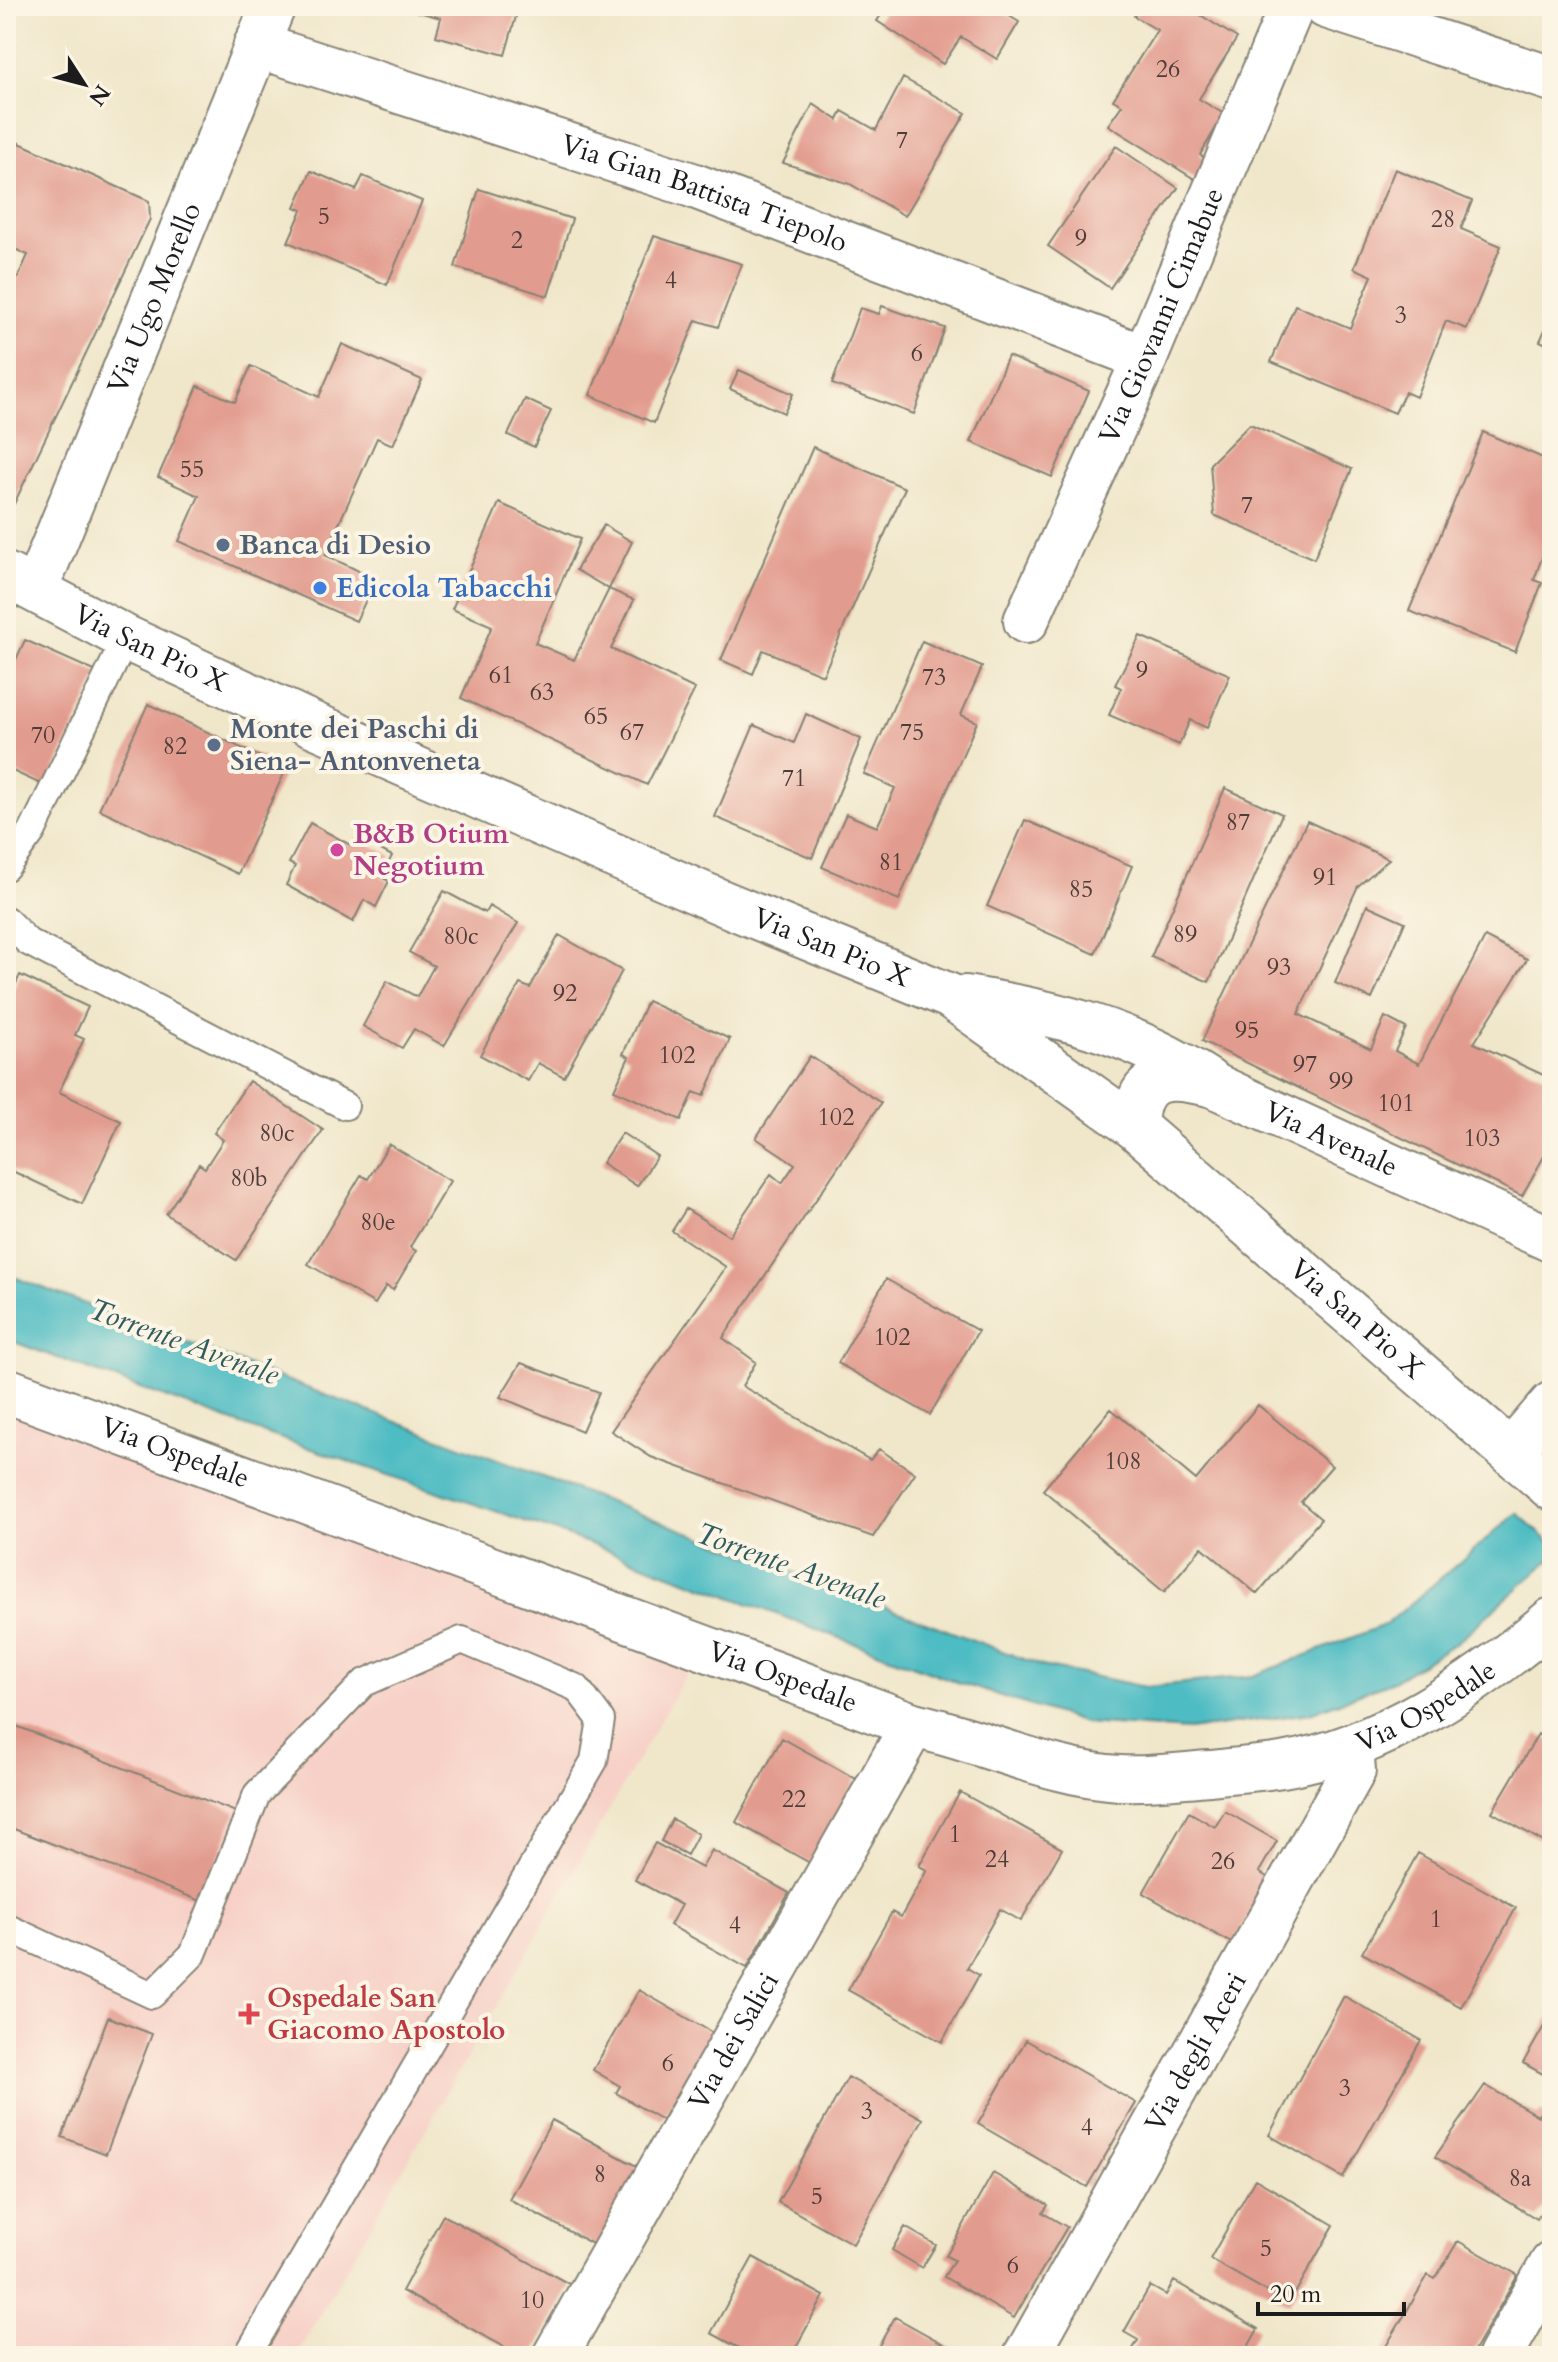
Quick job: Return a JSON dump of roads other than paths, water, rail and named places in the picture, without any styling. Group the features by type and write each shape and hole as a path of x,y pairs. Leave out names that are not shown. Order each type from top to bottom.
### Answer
{"street":[{"name":"Via Giovanni Cimabue","path":"1026,621 1145,358 1292,6"},
{"path":"1326,6 1552,79"},
{"name":"Via Gian Battista Tiepolo","path":"264,26 1145,358"},
{"name":"Via Ugo Morello","path":"21,582 264,26"},
{"name":"Via San Pio X","path":"21,582 126,638 723,903 950,996 1135,1127 1548,1484"},
{"path":"950,996 1056,1015 1128,1036 1213,1085"},
{"name":"Via Avenale","path":"1135,1127 1140,1096 1153,1083 1175,1078 1213,1085 1552,1240"},
{"name":"Via Ospedale","path":"6,1390 913,1725 949,1733 1052,1766 1120,1778 1283,1765 1351,1747 1399,1726 1443,1699 1522,1645 1552,1620"},
{"path":"1512,1451 1552,1404"},
{"name":"Via dei Salici","path":"555,2356 913,1725"},
{"name":"Via degli Aceri","path":"1026,2356 1353,1771 1351,1747"},
{"path":"1500,2356 1552,2264"}],"lane":[{"path":"6,867 32,832 126,638"},
{"path":"6,920 28,942 345,1106"},
{"path":"6,1927 152,1995 193,1954 257,1794 364,1683 462,1640 577,1688 601,1720 594,1761 247,2356"}],"water":[{"name":"Torrente Avenale","path":"6,1274 1042,1666 1146,1687 1253,1676 1387,1624 1517,1513 1552,1544 1552,1558 1457,1642 1393,1681 1310,1713 1189,1730 1084,1723 960,1683 566,1535 244,1426 6,1339"}],"place":[{"name":"Banca di Desio","path":"223,545"},
{"name":"Edicola Tabacchi","path":"320,588"},
{"name":"Monte dei Paschi di Siena- Antonveneta","path":"214,745"},
{"name":"B&B Otium Negotium","path":"337,850"},
{"name":"Ospedale San Giacomo Apostolo","path":"249,2014"}]}
